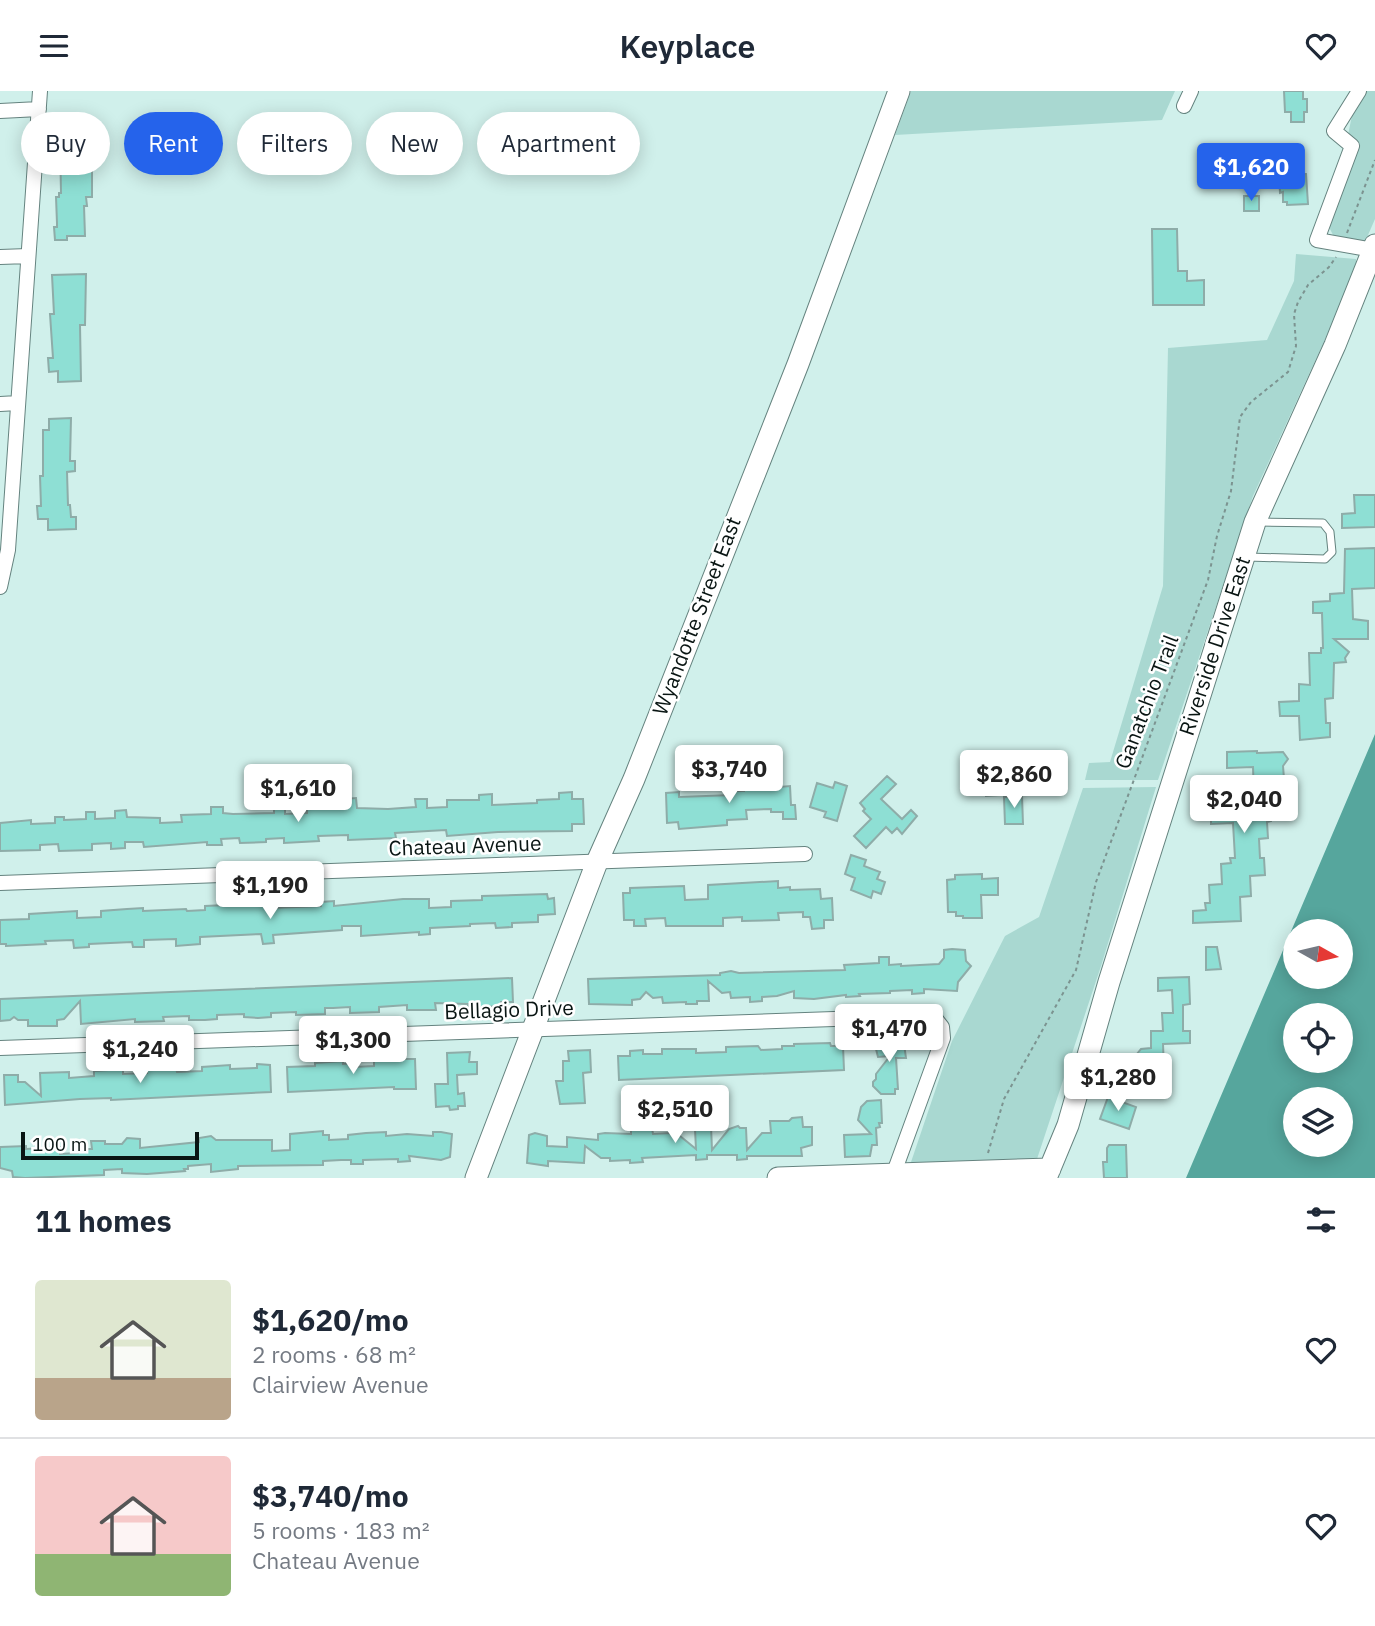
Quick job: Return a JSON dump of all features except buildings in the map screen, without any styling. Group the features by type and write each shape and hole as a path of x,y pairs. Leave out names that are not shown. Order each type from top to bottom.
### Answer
{"street":[{"path":"0,587 18,403 40,91"},
{"name":"Wyandotte Street East","path":"476,1178 597,862 634,779 798,364 899,91"},
{"path":"1184,106 1191,91"},
{"path":"1359,91 1334,131 1352,146 1317,240 1374,247"},
{"path":"0,111 39,109"},
{"name":"Riverside Drive East","path":"1048,1173 1068,1125 1109,982 1255,522 1335,345 1374,247"},
{"path":"0,257 29,256"},
{"path":"0,404 18,403"},
{"name":"Chateau Avenue","path":"0,883 805,853"},
{"name":"Bellagio Drive","path":"0,1048 920,1016 935,1018 942,1027 943,1038 893,1176"},
{"path":"778,1178 984,1172 1048,1173"}],"lane":[{"path":"1243,557 1325,559 1332,552 1330,532 1323,523 1255,522"}],"path":[{"path":"1346,236 1375,160"},
{"name":"Ganatchio Trail","path":"984,1172 1003,1099 1076,970 1096,882 1208,580 1217,536 1231,491 1240,417 1251,402 1287,372 1296,346 1294,314 1298,302 1308,285 1329,267 1340,253"}],"shaded area":[{"path":"911,91 1175,91 1162,120 895,135"},
{"path":"1363,91 1375,91 1375,219 1365,242 1333,235 1329,227 1355,101"},
{"path":"1296,254 1356,259 1356,272 1253,496 1158,780 1085,780 1089,763 1110,762 1163,586 1168,348 1267,340 1294,281"},
{"path":"1375,734 1375,1178 1186,1178 1283,950 1283,989 1353,989 1353,919 1296,919"},
{"path":"1156,787 1101,966 1036,1162 910,1165 952,1041 1005,936 1039,917 1083,788"}]}
